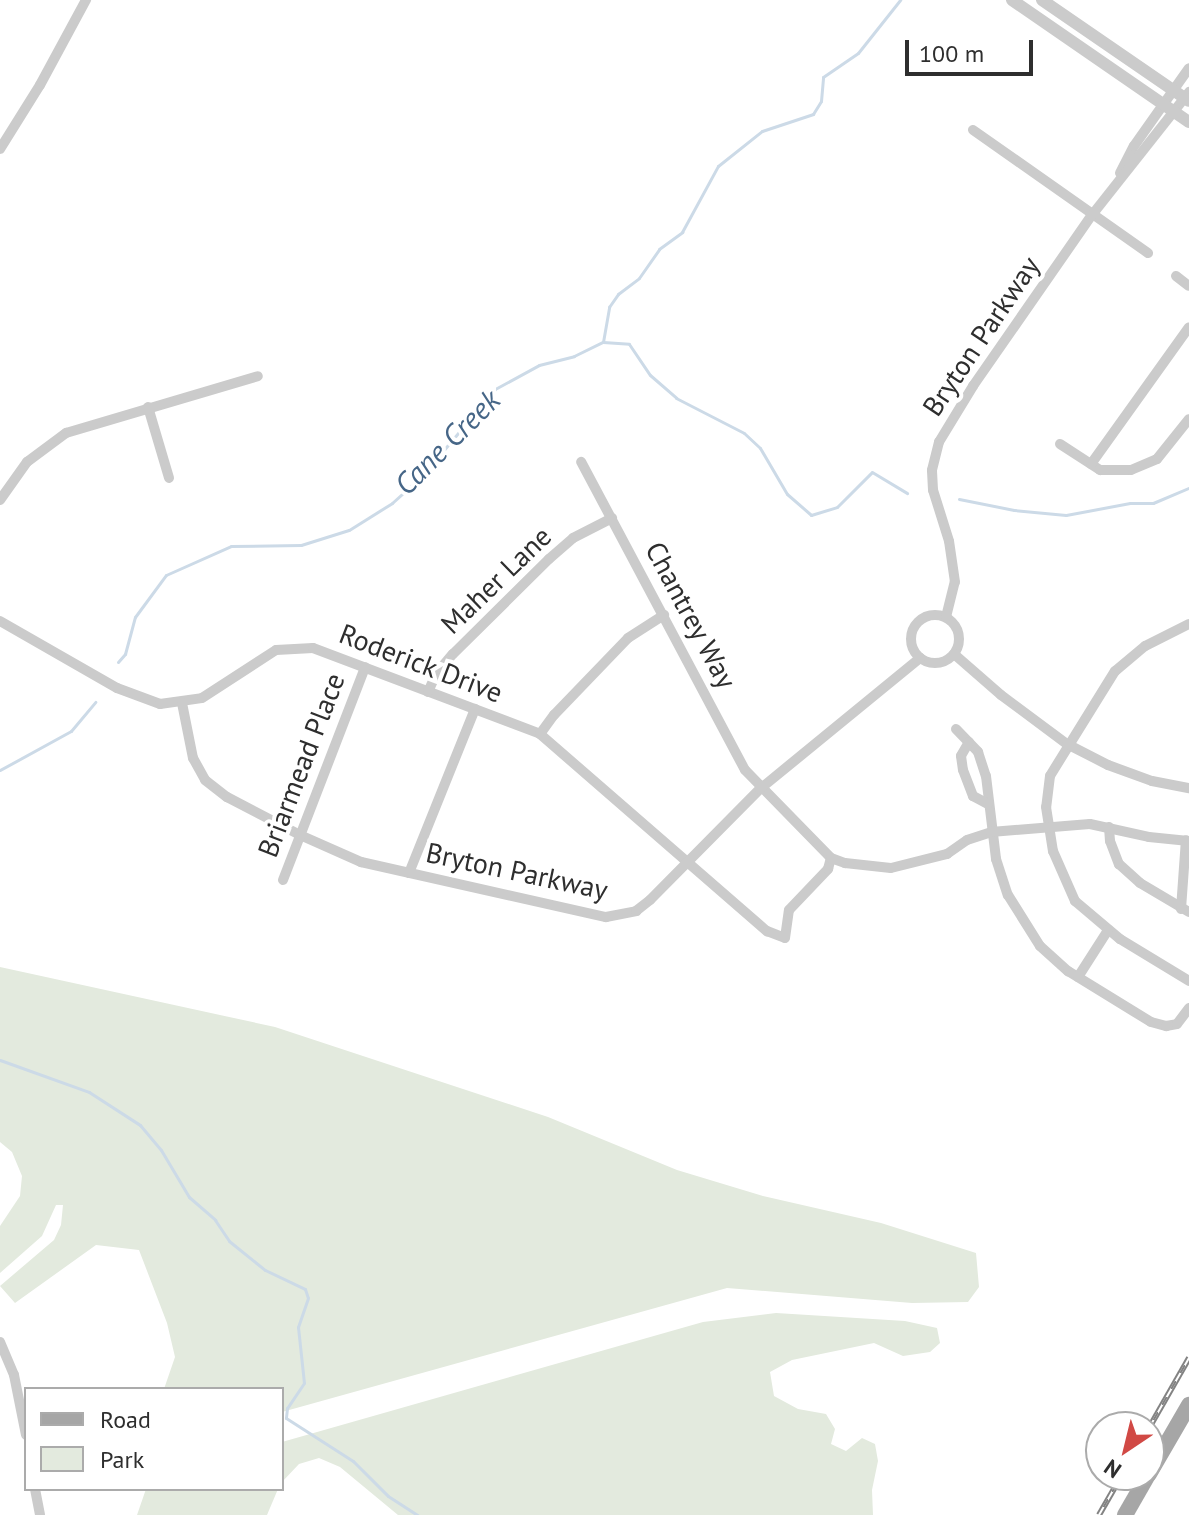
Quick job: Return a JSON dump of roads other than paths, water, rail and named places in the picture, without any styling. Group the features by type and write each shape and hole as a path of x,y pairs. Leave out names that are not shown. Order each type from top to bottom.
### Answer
{"main road":[{"path":"1165,1452 1183,1428 1189,1405"},
{"path":"1125,1515 1139,1491"}],"street":[{"path":"0,149 40,85 86,0"},
{"path":"1012,0 1189,122"},
{"path":"1042,0 1172,90 1188,97"},
{"name":"Bryton Parkway","path":"1111,189 1189,68"},
{"name":"Bryton Parkway","path":"954,654 959,635 946,617 955,582 949,541 933,490 932,470 939,442 957,411 1092,215 1188,97"},
{"path":"973,130 1148,253"},
{"path":"1176,276 1189,286"},
{"path":"1091,464 1189,327"},
{"path":"2,493 27,462 56,439 88,424 258,376"},
{"path":"148,407 169,478"},
{"path":"1060,444 1100,470 1131,470 1157,459 1187,426"},
{"name":"Chantrey Way","path":"581,462 745,770 760,789 831,858"},
{"name":"Maher Lane","path":"428,692 436,674 453,654 549,559 573,538 612,518"},
{"path":"540,734 554,715 628,638 664,615"},
{"path":"946,617 930,615 913,630 912,645 920,658 940,663 954,654 1001,695 1067,744 1108,765 1152,781 1189,788"},
{"path":"0,621 128,693 160,704 182,703"},
{"path":"1189,624 1145,646 1115,671 1050,776 1046,807 1048,826 1064,883 1075,901 1108,930 1189,981"},
{"name":"Roderick Drive","path":"182,703 202,698 276,650 313,648 540,734 767,931 785,938 789,910 828,869 831,858"},
{"name":"Bryton Parkway","path":"182,703 193,758 205,780 227,797 301,836 361,862 606,917 636,911 760,789 920,658"},
{"name":"Briarmead Place","path":"283,880 365,667"},
{"path":"409,873 475,709"},
{"path":"956,729 978,752 986,776 991,832 1008,895 1028,930 1078,977 1151,1022 1166,1026 1177,1024 1189,1008"},
{"path":"969,742 961,756 963,770 973,796 988,804"},
{"path":"831,858 845,863 891,868 947,854 967,840 991,832 1090,824 1109,827 1149,837 1188,840 1185,910 1140,883 1119,864 1109,827"},
{"path":"1078,977 1108,930"},
{"path":"0,1342 14,1375 24,1425"},
{"path":"35,1491 40,1515"}],"waterway":[{"name":"Cane Creek","path":"603,342 609,307 618,294 639,278 659,249 682,232 718,166 762,131 813,114 821,101 823,77 858,53 900,0"},
{"name":"Cane Creek","path":"118,662 125,654 135,617 166,575 231,546 301,545 349,530 392,503 421,477 495,389 539,365 574,356 603,342 629,344 650,375 676,398 744,433 760,448 787,494 811,515 837,507 872,472 907,493"},
{"path":"959,499 1014,510 1066,515 1130,503 1153,503 1189,488"},
{"name":"Cane Creek","path":"0,770 71,731 95,702"},
{"path":"0,1060 89,1092 140,1125 161,1150 189,1197 215,1220 229,1241 265,1270 305,1289 308,1298 298,1327 304,1383 287,1408 286,1418 353,1461 388,1496 417,1515"}],"railway":[{"path":"1159,1411 1189,1358"},
{"path":"1099,1515 1113,1491"}]}
